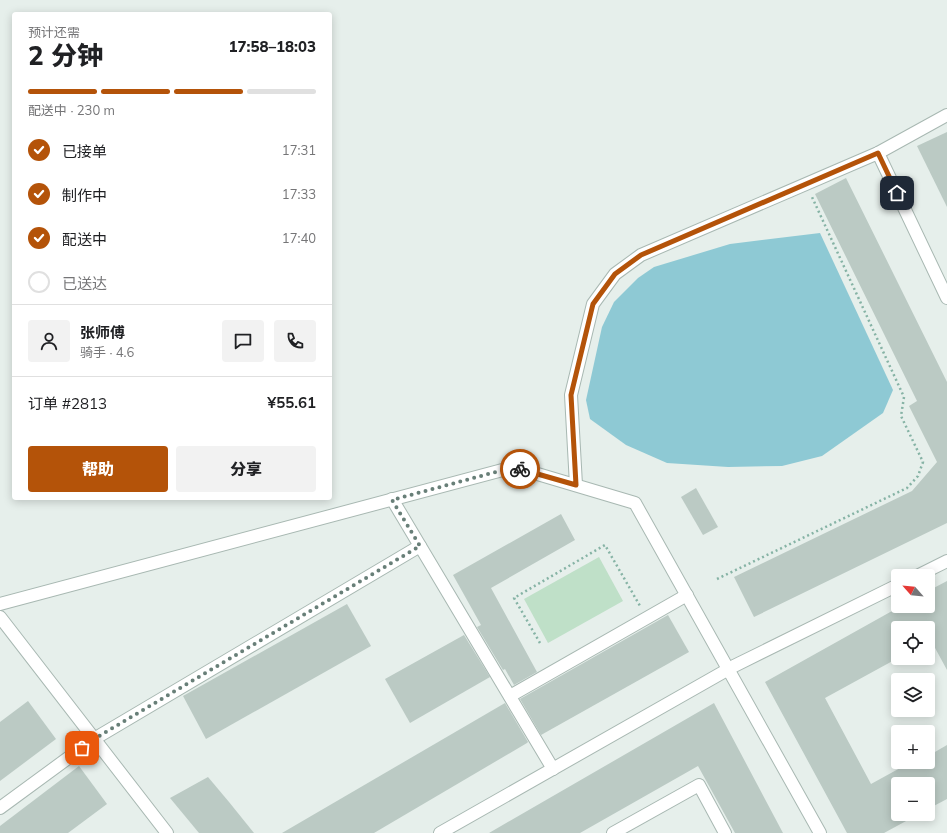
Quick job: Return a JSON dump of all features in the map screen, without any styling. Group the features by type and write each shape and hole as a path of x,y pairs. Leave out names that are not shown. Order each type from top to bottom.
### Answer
{"street":[{"path":"576,485 571,395 593,304 615,274 641,255 878,153 947,115"},
{"path":"878,153 947,298"},
{"path":"0,604 514,467 635,503 820,833"},
{"path":"392,500 553,769"},
{"path":"0,808 94,739 420,546"},
{"path":"931,569 947,561"},
{"path":"440,833 728,669 891,588"},
{"path":"510,696 687,595"},
{"path":"0,617 167,833"},
{"path":"613,833 699,785 725,833"}],"path":[{"path":"717,579 907,488 918,476 923,462 902,416 904,397 806,184"},
{"path":"540,643 514,598 604,545 647,618"}],"green space":[{"path":"599,557 623,601 548,643 524,599"}],"water":[{"path":"820,233 893,390 883,413 822,456 782,466 728,467 667,463 626,445 590,419 586,400 602,327 614,302 638,278 654,267 730,244"}],"building":[{"path":"947,132 947,207 917,146"},
{"path":"846,178 947,382 947,523 754,617 734,577 912,491 937,462 909,406 917,401 815,194"},
{"path":"696,488 718,527 703,535 681,497"},
{"path":"561,514 575,540 491,588 537,672 514,685 505,669 503,670 477,627 481,625 453,575"},
{"path":"947,581 947,670 935,648 935,621 891,621 891,662 825,698 871,784 898,769 935,769 935,752 947,745 947,799 935,805 935,777 891,777 891,821 906,821 884,833 847,833 765,682 891,612 891,613 935,613 935,587"},
{"path":"347,604 371,646 206,739 183,696"},
{"path":"668,615 689,652 541,735 520,699"},
{"path":"464,635 490,677 410,723 385,679"},
{"path":"28,701 56,739 0,781 0,722"},
{"path":"505,703 528,742 527,743 374,833 282,833"},
{"path":"714,703 783,833 735,833 698,766 580,833 489,833"},
{"path":"79,766 107,804 68,833 0,833 0,826"},
{"path":"208,777 254,833 199,833 170,798"}],"way so far":[{"path":"82,748 94,739 420,546 392,500 514,467 520,469"}],"route":[{"path":"520,469 576,485 571,395 593,304 615,274 641,255 878,153 897,193"}]}
